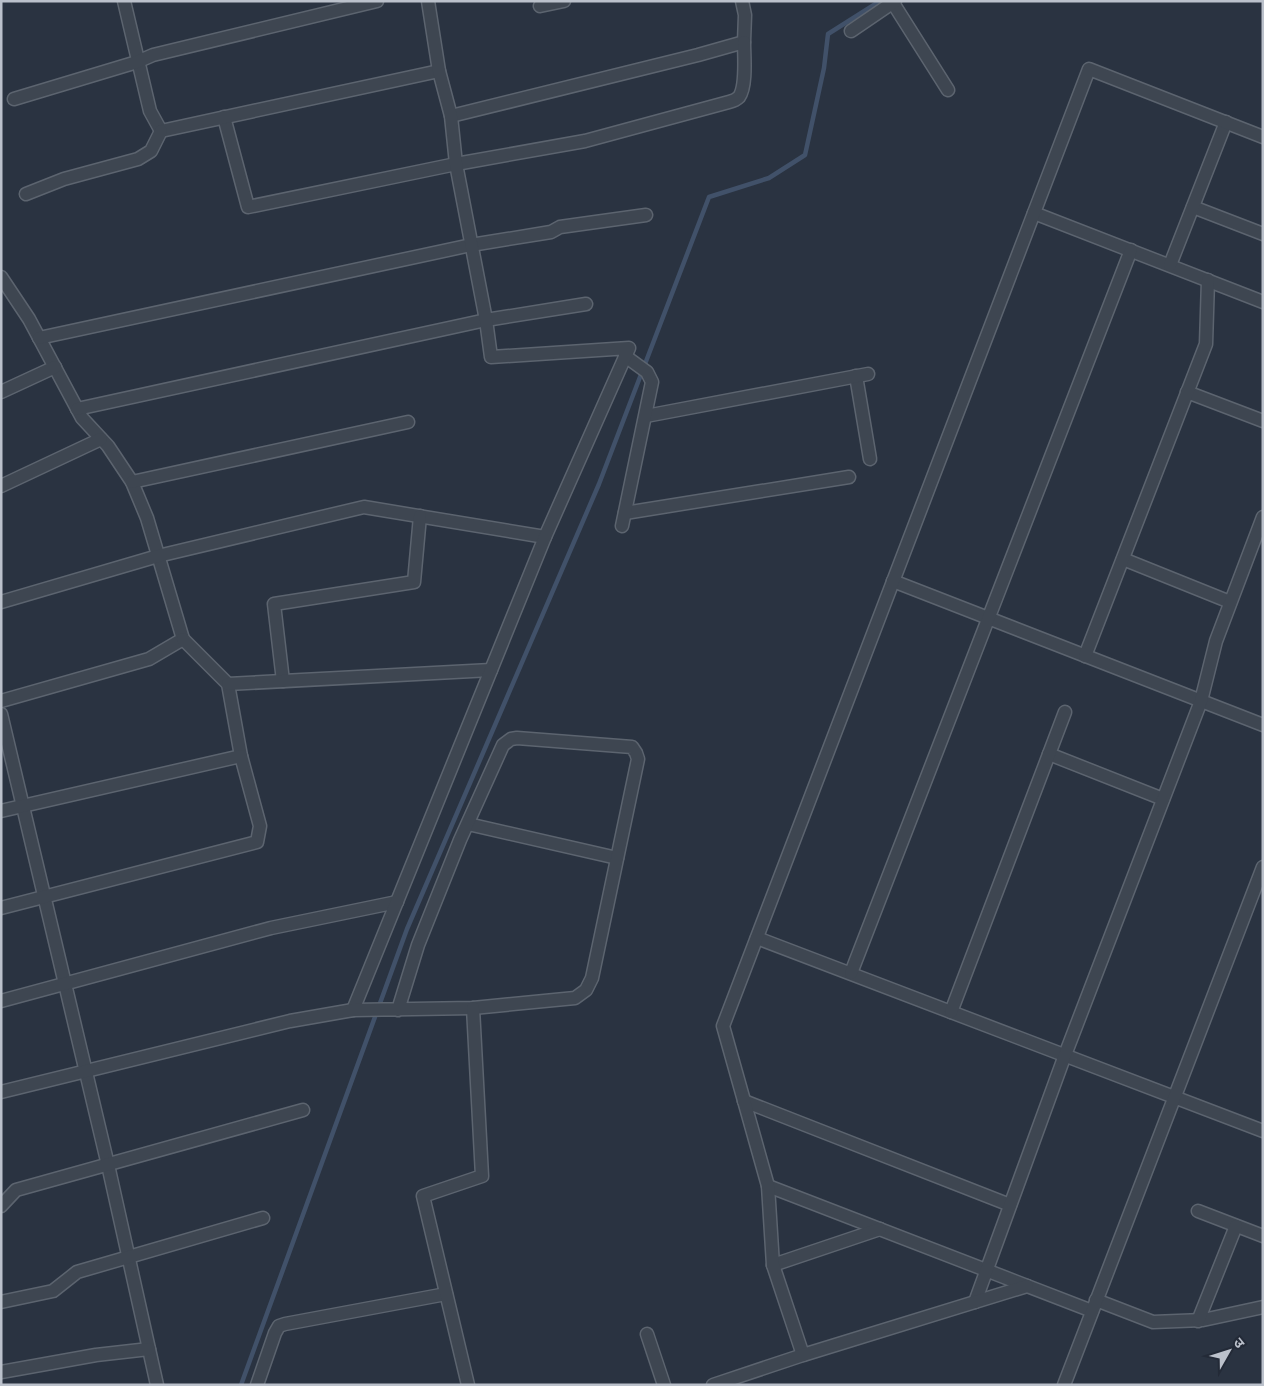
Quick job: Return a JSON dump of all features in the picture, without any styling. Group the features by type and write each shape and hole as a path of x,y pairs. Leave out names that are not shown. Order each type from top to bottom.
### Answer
{"street":[{"path":"124,1 150,111 161,131"},
{"path":"14,99 137,62 153,55 377,1"},
{"path":"353,1010 545,537 629,348 491,357 486,320 456,164 451,116 439,71 428,1"},
{"path":"540,6 564,1"},
{"path":"224,117 248,207 456,164 585,141 737,99 741,94 743,82 745,15 742,1"},
{"path":"851,31 894,2 948,90"},
{"path":"451,116 698,56 744,42"},
{"path":"802,1354 773,1265 768,1186 723,1026 1089,69 1263,137"},
{"path":"161,131 439,71"},
{"path":"1170,265 1226,122"},
{"path":"26,194 64,179 138,159 151,151 161,131"},
{"path":"1193,207 1263,234"},
{"path":"1034,212 1263,302"},
{"path":"39,338 471,245 551,232 560,227 646,215"},
{"path":"851,973 1131,250"},
{"path":"1,277 29,318 82,418 102,439 132,482 147,518 183,639 228,684 241,756 260,826 257,842 1,908"},
{"path":"1086,656 1206,344 1208,280"},
{"path":"77,409 486,320 586,304"},
{"path":"625,356 647,372 652,382 624,519 849,478"},
{"path":"1,392 55,367"},
{"path":"646,416 862,375 870,459"},
{"path":"1188,392 1263,421"},
{"path":"132,482 408,422"},
{"path":"1,486 102,439"},
{"path":"1,602 158,556 364,507 545,537"},
{"path":"283,681 274,604 414,582 420,516"},
{"path":"975,1302 1065,1055 1201,701 1216,641 1263,516"},
{"path":"1123,559 1230,602"},
{"path":"893,581 1263,725"},
{"path":"1,701 149,659 183,639"},
{"path":"228,684 492,670"},
{"path":"951,1012 1065,712"},
{"path":"1,714 108,1165 157,1385"},
{"path":"1,1092 85,1073 290,1021 353,1010 393,1010 473,1008 575,998 586,990 592,978 638,759 632,747 518,738 511,739 503,745 468,824 393,1010"},
{"path":"1049,754 1163,799"},
{"path":"1,811 241,756"},
{"path":"468,824 617,858"},
{"path":"1064,1385 1263,867"},
{"path":"1,1001 271,928 397,902"},
{"path":"757,938 1263,1131"},
{"path":"468,1385 423,1196 482,1176 473,1008"},
{"path":"744,1101 1010,1205"},
{"path":"1,1206 16,1190 303,1110"},
{"path":"768,1186 1027,1286 1153,1322 1198,1321 1263,1307"},
{"path":"1198,1211 1263,1236"},
{"path":"1,1302 53,1291 77,1272 263,1218"},
{"path":"1198,1321 1236,1226"},
{"path":"773,1265 880,1229"},
{"path":"712,1385 802,1354 1027,1286"},
{"path":"257,1385 274,1333 279,1326 446,1294"},
{"path":"647,1334 664,1385"},
{"path":"1,1372 96,1355 149,1349"}],"waterway":[{"path":"241,1385 407,929 599,484 709,197 769,178 805,155 824,68 828,34 880,1"}]}
